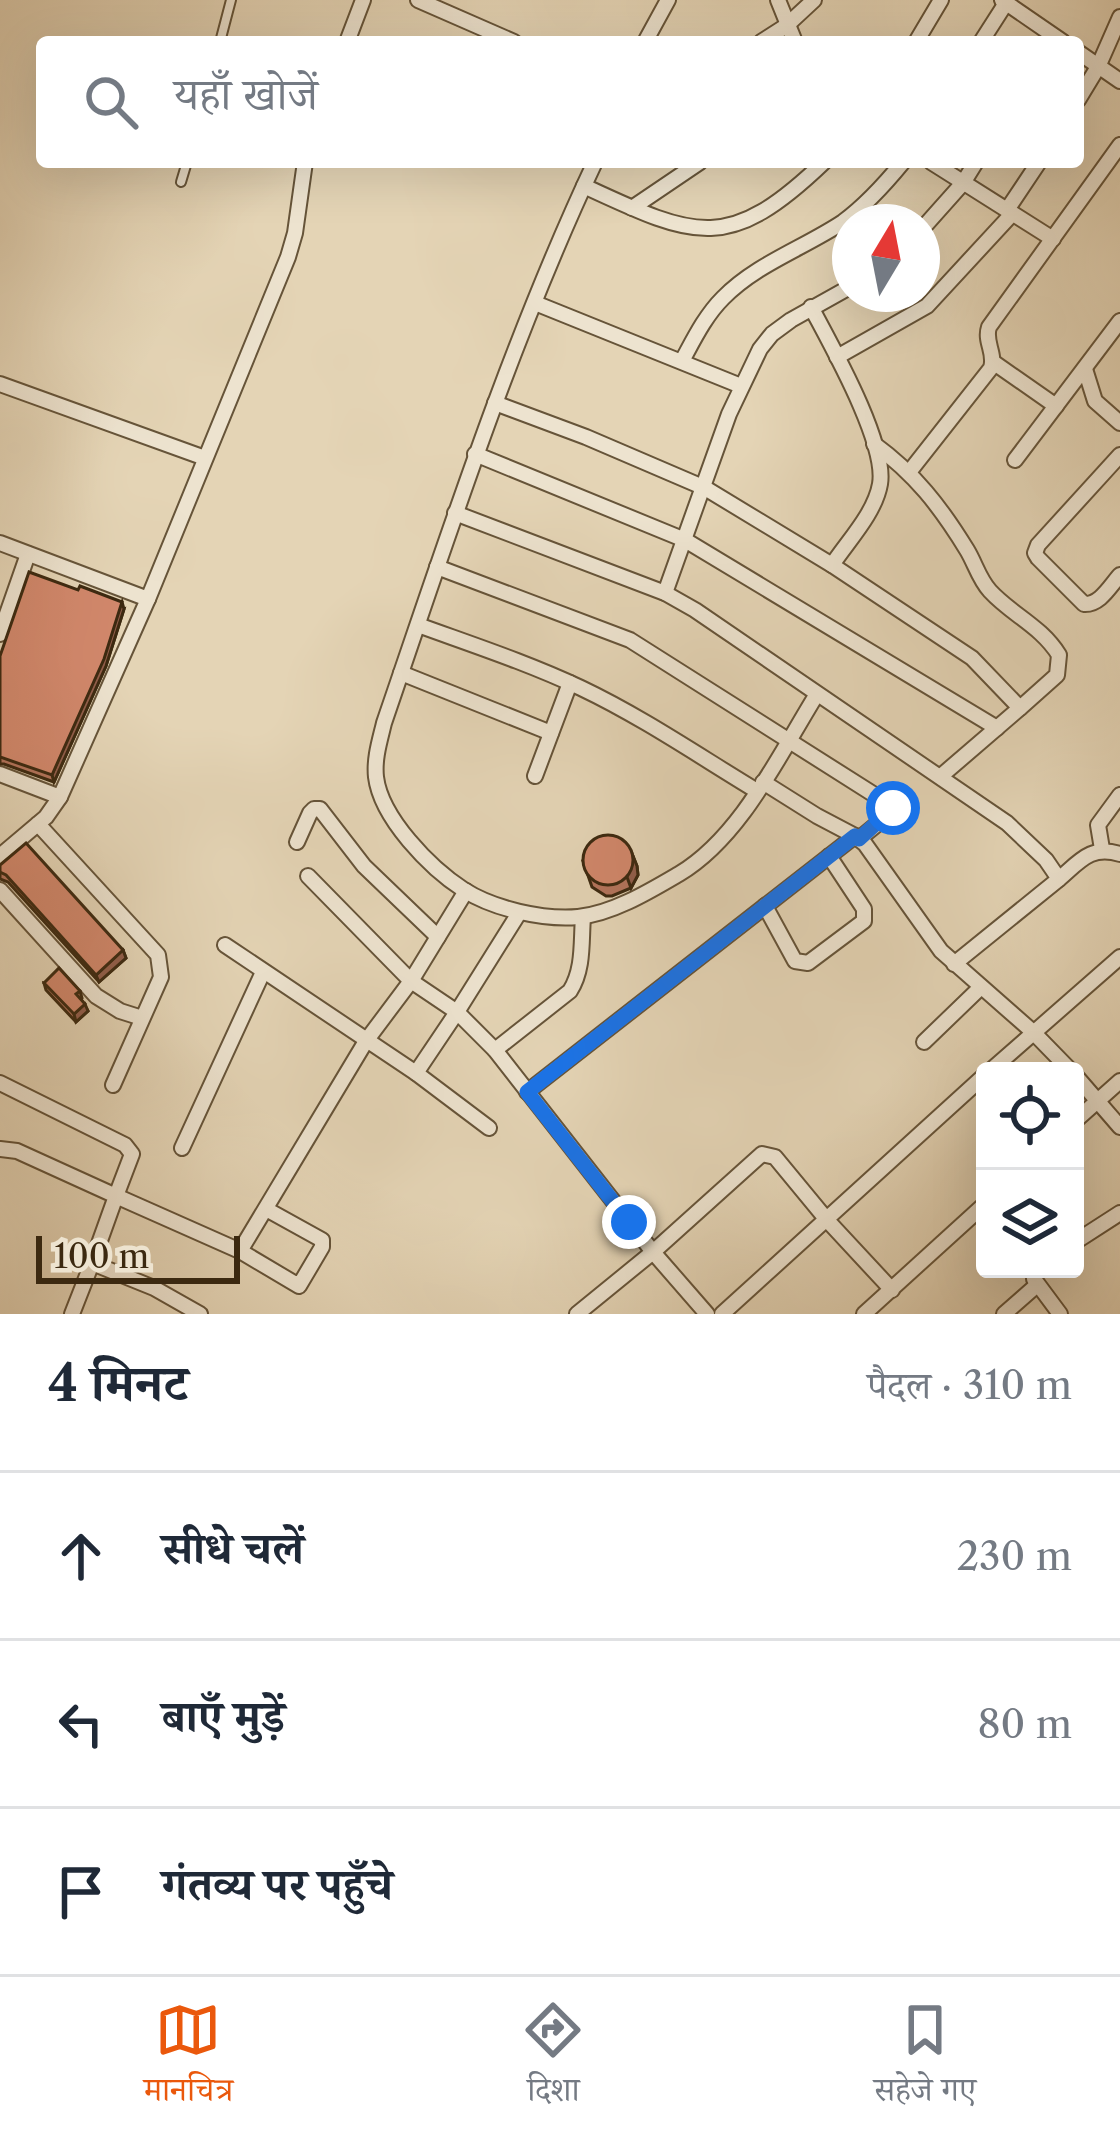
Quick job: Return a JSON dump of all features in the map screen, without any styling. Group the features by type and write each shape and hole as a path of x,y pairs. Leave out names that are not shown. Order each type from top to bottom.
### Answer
{"street":[{"path":"349,36 363,0"},
{"path":"418,0 500,36"},
{"path":"648,36 668,0"},
{"path":"778,0 792,36"},
{"path":"770,36 814,0"},
{"path":"920,36 941,0"},
{"path":"984,36 1004,1 1052,36"},
{"path":"1084,90 1120,16"},
{"path":"1084,56 1120,81"},
{"path":"910,471 991,368 989,327 1120,145"},
{"path":"0,856 38,824 60,797 148,599 288,257 304,168"},
{"path":"592,168 475,454 384,723 376,759 383,802 428,860 466,891 520,913 583,917 613,908 714,849 817,694"},
{"path":"632,208 691,168"},
{"path":"584,186 672,224 720,229 776,204 817,168"},
{"path":"682,361 724,296 841,223 898,168"},
{"path":"940,168 1053,239"},
{"path":"940,209 972,168"},
{"path":"837,357 927,306 1009,212 1035,168"},
{"path":"665,593 741,386 760,349 772,334 832,297"},
{"path":"535,303 741,386"},
{"path":"811,308 837,357 881,471 876,498 832,566"},
{"path":"1016,460 1120,321"},
{"path":"993,362 1056,406"},
{"path":"1085,369 1095,401 1120,423"},
{"path":"0,384 205,458"},
{"path":"495,403 705,488 972,658 1020,708"},
{"path":"874,444 910,471 956,532 989,590 1045,635 1059,655 1057,675 941,776"},
{"path":"475,454 686,540 997,728"},
{"path":"1120,455 1035,553 1084,604 1098,601 1120,575"},
{"path":"455,513 665,593 695,610 1006,823 1046,860 1059,879"},
{"path":"0,543 148,599"},
{"path":"0,634 28,554"},
{"path":"437,567 630,640 892,806 892,812 527,1092"},
{"path":"418,625 570,683 857,837 954,964 1062,1062"},
{"path":"401,673 551,733"},
{"path":"535,776 570,683"},
{"path":"0,774 60,797"},
{"path":"1102,849 1097,825 1120,795"},
{"path":"297,842 310,813 320,809 364,866 438,937"},
{"path":"38,824 158,956 160,977 113,1084"},
{"path":"954,964 1088,855 1102,849 1120,854"},
{"path":"765,906 795,961 802,964 864,921 864,909 829,856"},
{"path":"308,876 411,981 457,1012 495,1050 707,1314"},
{"path":"0,890 96,996 142,1018"},
{"path":"240,1251 366,1041 411,981 466,891"},
{"path":"416,1072 520,913"},
{"path":"495,1050 570,991 580,970 583,917"},
{"path":"225,945 416,1072 489,1128"},
{"path":"999,1062 1120,957"},
{"path":"1107,968 1120,984"},
{"path":"182,1148 263,972"},
{"path":"924,1042 981,987"},
{"path":"1084,1113 1120,1081"},
{"path":"0,1083 132,1154 72,1314"},
{"path":"722,1314 976,1083"},
{"path":"1084,1084 1120,1127"},
{"path":"0,1149 17,1151 240,1251 299,1286 322,1240 266,1209"},
{"path":"577,1314 762,1154 775,1157 892,1290"},
{"path":"864,1314 976,1212"},
{"path":"1084,1236 1120,1213"},
{"path":"92,1264 154,1288 200,1314"},
{"path":"1004,1314 1035,1278"},
{"path":"1037,1278 1060,1314"}],"lane":[{"path":"221,36 230,0"},
{"path":"181,182 185,168"}],"building":[{"path":"29,572 122,602 104,659 52,775 0,757 0,656"},
{"path":"608,835 625,843 633,860 625,877 608,885 591,877 583,860 591,843"},
{"path":"26,843 123,950 96,975 0,872 0,865"},
{"path":"59,968 85,1004 74,1014 44,983"}],"route":[{"path":"629,1222 527,1092 855,836 859,839 893,808"}]}
